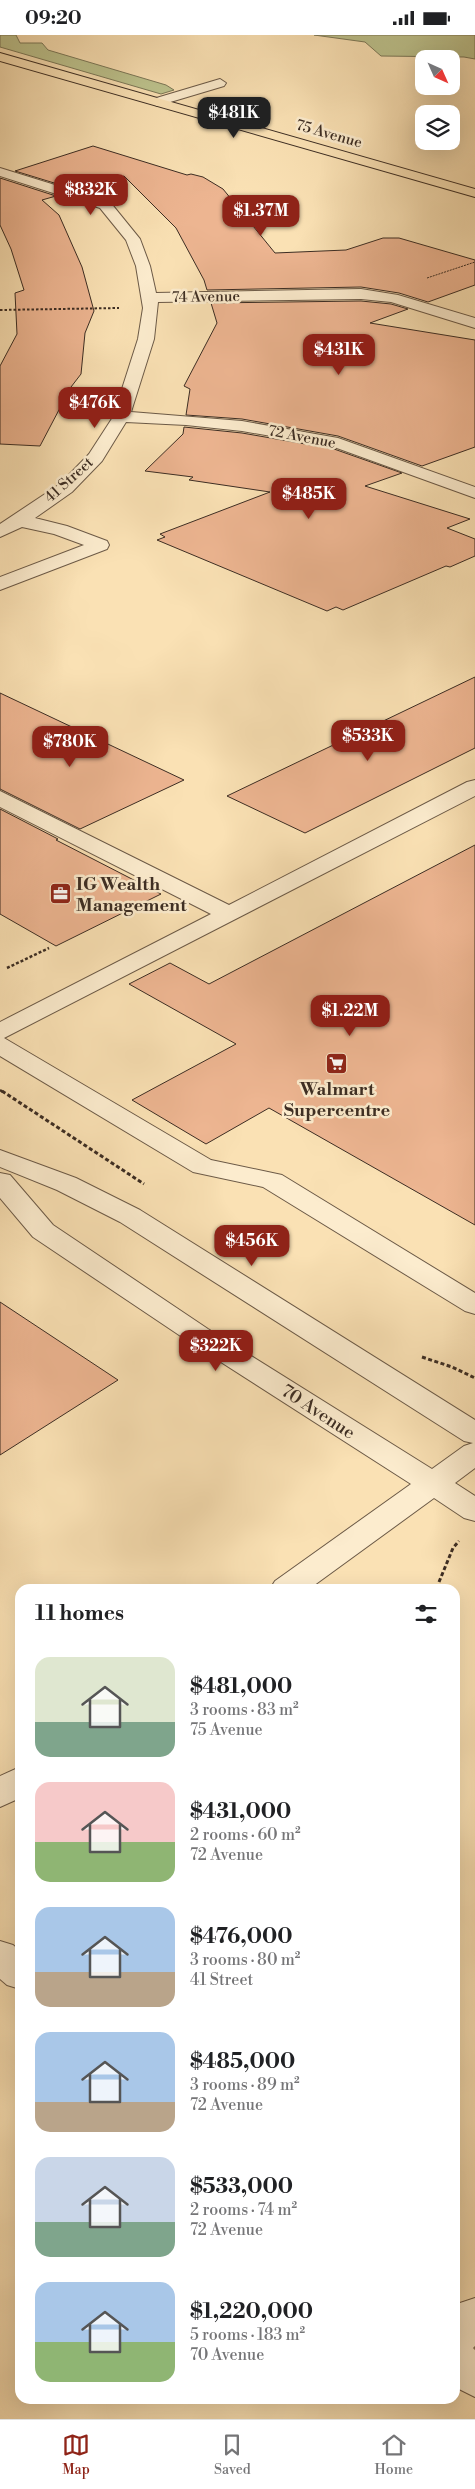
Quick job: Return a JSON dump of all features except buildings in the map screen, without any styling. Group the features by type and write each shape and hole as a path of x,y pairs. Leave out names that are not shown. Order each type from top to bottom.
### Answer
{"main road":[{"name":"75 Avenue","path":"0,57 475,193"}],"street":[{"path":"156,102 220,83"},
{"name":"74 Avenue","path":"0,172 105,205 133,239 143,266 150,298 361,294 394,299 475,323"},
{"name":"41 Street","path":"0,531 20,521 66,488 96,457 121,417 146,339 151,308 150,298"},
{"name":"72 Avenue","path":"121,417 186,420 233,425 338,443 475,493"},
{"path":"0,584 100,545 53,527 20,521"},
{"path":"0,1032 475,787"},
{"path":"0,798 229,914"},
{"path":"0,1045 202,1166 272,1181 475,1305"},
{"path":"0,1158 52,1177 98,1197 146,1225 475,1434"},
{"path":"5,1195 52,1177"},
{"name":"70 Avenue","path":"5,1195 43,1231 198,1335 475,1510"},
{"path":"293,1584 475,1453"},
{"path":"0,1794 15,1784"},
{"path":"0,1956 15,1970"},
{"path":"460,2332 475,2317"},
{"path":"460,2364 475,2377"}],"path":[{"path":"424,279 475,262"},
{"path":"0,310 125,308"},
{"path":"7,969 49,948"},
{"path":"439,1582 453,1548"}],"green space":[{"path":"0,35 16,35 20,43 42,43 48,50 166,85 174,90 161,94 0,47"},
{"path":"314,35 475,35 475,59 460,57 460,50 415,50 415,56 381,56 365,42"}],"place":[{"name":"IG Wealth Management","path":"60,894"},
{"name":"Walmart Supercentre","path":"337,1064"}]}
